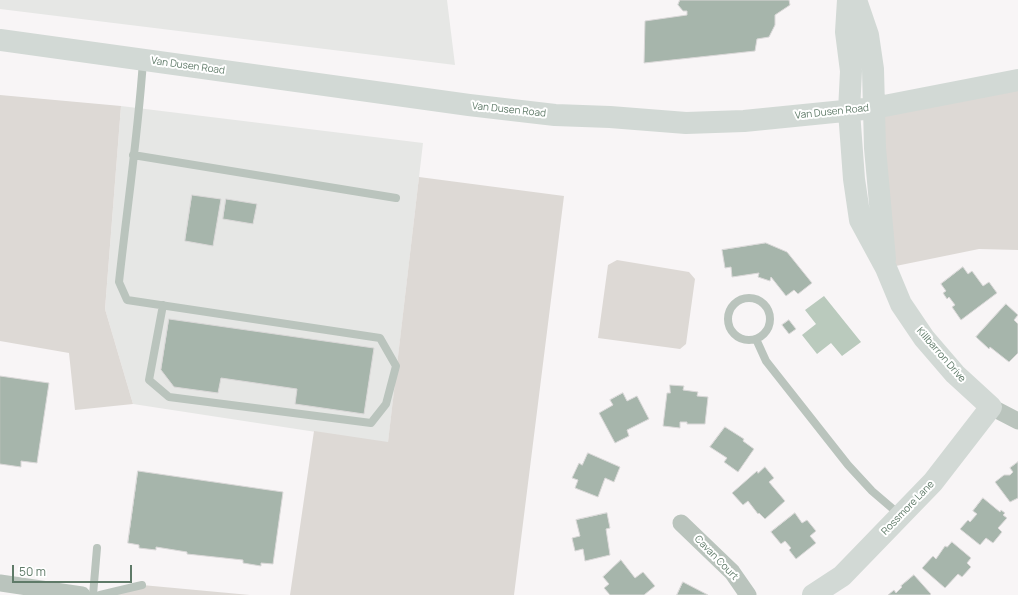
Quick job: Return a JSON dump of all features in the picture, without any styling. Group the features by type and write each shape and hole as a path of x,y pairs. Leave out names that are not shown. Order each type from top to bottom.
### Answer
{"main road":[{"name":"Killbarron Drive","path":"848,0 846,32 851,71 849,111 854,179 860,220 886,268 901,304 924,338 955,374 991,407"},
{"name":"Killbarron Drive","path":"856,0 868,35 873,69 874,148 886,268"},
{"name":"Van Dusen Road","path":"0,40 461,104 555,115 610,117 686,123 744,121 874,108 1018,80"},
{"name":"Rossmore Lane","path":"813,595 842,576 934,482 991,407"}],"street":[{"name":"Killbarron Drive","path":"991,407 1018,421"},
{"name":"Cavan Court","path":"681,523 732,572 748,595"},
{"path":"0,583 82,595"}],"lane":[{"path":"143,60 139,123 133,155 119,282 127,300 163,305 380,338 396,366 386,404 371,423 169,398 149,380 163,305"},
{"path":"133,155 396,198"},
{"path":"745,298 758,299 768,309 770,316 767,330 756,339 742,339 736,336 728,324 729,311 733,305 745,298"},
{"path":"756,339 766,361 848,465 872,491 901,516"},
{"path":"93,595 97,548"},
{"path":"100,595 142,585"}],"shaded area":[{"path":"0,0 447,0 455,65 0,9"},
{"path":"1018,80 1018,250 979,249 886,268 874,108"},
{"path":"0,95 121,106 105,309 133,404 75,410 69,353 0,341"},
{"path":"121,106 423,143 388,443 133,404 105,309"},
{"path":"419,177 564,196 514,595 290,595 314,431 388,442"},
{"path":"617,260 689,272 695,279 686,344 680,349 598,338 608,265"},
{"path":"824,296 861,342 842,356 831,343 817,354 802,335 816,324 805,310"},
{"path":"142,585 250,595 100,595"}],"building":[{"path":"680,0 789,0 790,5 775,15 775,25 769,37 757,39 755,51 644,63 645,21 687,15 687,11 683,11 678,5"},
{"path":"192,195 221,199 213,246 185,241"},
{"path":"226,199 257,204 253,224 223,219"},
{"path":"766,243 787,252 812,283 798,294 794,290 786,296 771,277 770,281 758,277 759,273 732,277 731,267 725,268 722,250"},
{"path":"963,267 968,274 972,271 983,286 989,282 997,293 961,320 952,307 955,305 949,297 947,299 943,293 946,291 941,284"},
{"path":"1006,304 1018,315 1014,320 1018,324 1018,353 1009,362 990,347 989,349 976,337"},
{"path":"169,319 374,348 364,414 295,404 297,389 221,378 218,393 174,387 161,370"},
{"path":"789,320 796,329 789,334 782,325"},
{"path":"0,376 49,383 37,463 21,461 21,467 0,464"},
{"path":"670,385 684,386 683,390 698,392 697,396 708,397 705,424 687,424 687,422 680,422 680,428 663,426 667,393 670,393"},
{"path":"623,393 627,401 637,396 649,419 627,430 629,436 615,443 599,413 613,405 610,400"},
{"path":"725,427 744,439 743,441 754,449 738,472 724,462 727,458 710,447"},
{"path":"588,453 620,467 614,482 605,478 598,497 575,488 578,480 572,478 579,463 582,465"},
{"path":"1018,462 1018,498 1010,502 995,482 1004,475 1010,475 1013,472 1010,468"},
{"path":"765,467 774,478 769,482 785,501 765,519 759,513 758,514 748,501 743,505 732,493 757,471 758,473"},
{"path":"138,471 283,492 273,564 261,563 261,566 243,563 243,560 187,554 187,552 156,547 156,550 139,548 139,545 128,543"},
{"path":"983,498 1000,512 1001,510 1005,513 1003,515 1007,518 998,528 1002,532 993,543 986,538 980,545 960,529 968,520 970,522 977,514 973,511"},
{"path":"607,513 610,528 606,529 610,555 585,561 583,549 575,551 572,538 580,536 576,520"},
{"path":"795,513 802,523 807,520 816,531 810,536 816,543 796,559 789,550 791,548 785,541 781,544 771,532"},
{"path":"952,542 971,558 967,563 971,567 962,577 958,574 945,588 922,568 933,556 936,559 945,546 947,547"},
{"path":"621,560 635,578 643,572 655,586 644,595 610,595 604,588 609,584 603,577"},
{"path":"914,575 931,594 930,595 888,595 894,590 896,593 902,587 901,586"},
{"path":"683,582 708,595 677,595"}]}
